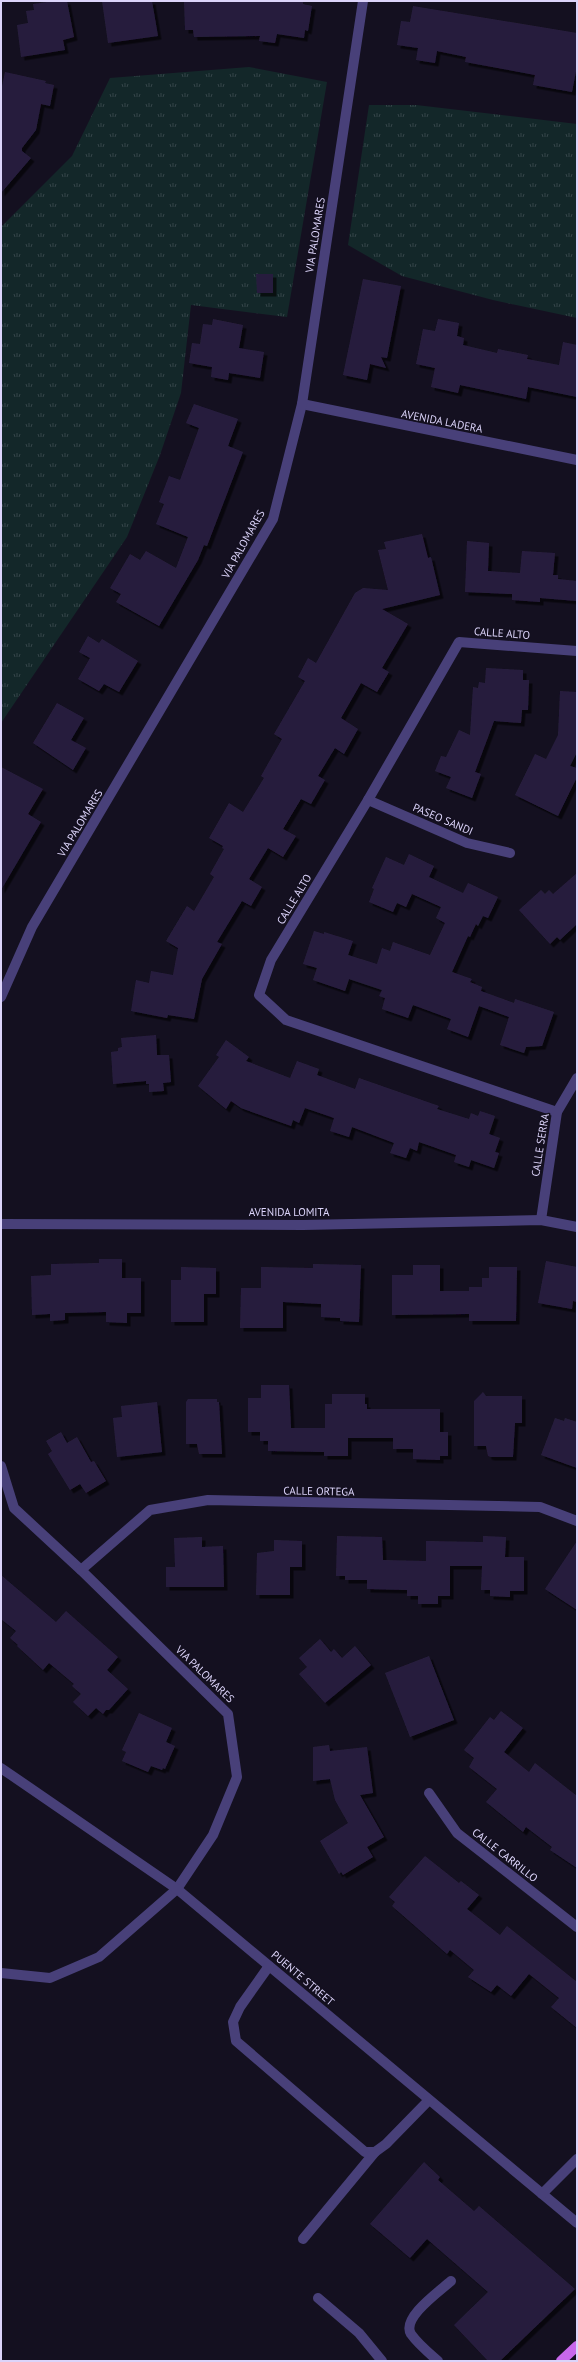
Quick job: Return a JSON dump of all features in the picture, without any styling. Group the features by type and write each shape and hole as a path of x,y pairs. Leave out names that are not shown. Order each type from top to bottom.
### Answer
{"main road":[{"path":"561,2361 577,2346"}],"street":[{"name":"VIA PALOMARES","path":"1,997 32,927 273,519 302,404 363,1"},
{"name":"AVENIDA LADERA","path":"302,404 577,460"},
{"name":"CALLE ALTO","path":"557,1112 286,1020 259,995 271,960 368,800 459,642 577,651"},
{"name":"PASEO SANDI","path":"368,800 466,844 510,853"},
{"name":"CALLE SERRA","path":"541,1220 557,1112 577,1078"},
{"name":"AVENIDA LOMITA","path":"1,1224 303,1225 541,1220 577,1227"},
{"name":"VIA PALOMARES","path":"1,1466 14,1508 81,1570 228,1714 237,1777 213,1835 176,1889 99,1958 50,1978 1,1973"},
{"name":"CALLE ORTEGA","path":"81,1570 150,1510 208,1500 540,1507 577,1521"},
{"name":"PUENTE STREET","path":"1,1768 176,1889 577,2223"},
{"name":"CALLE CARRILLO","path":"429,1793 457,1833 577,1927"},
{"path":"269,1966 240,2007 233,2022 236,2040 365,2152 375,2152"},
{"path":"303,2240 375,2152 386,2144 429,2100"},
{"path":"542,2194 577,2159"},
{"path":"438,2361 411,2334 409,2325 414,2315 451,2281"},
{"path":"318,2298 359,2333 382,2361"}],"green space":[{"path":"249,67 327,82 287,317 191,305 181,393 160,455 127,537 1,723 1,227 72,156 110,78"},
{"path":"369,105 416,105 577,124 577,318 493,300 402,276 348,245"}],"building":[{"path":"67,1 74,37 63,40 65,50 21,57 17,25 28,23 26,11 34,10 33,4"},
{"path":"102,1 152,1 158,36 108,43"},
{"path":"184,1 303,1 303,4 312,6 308,31 305,30 304,38 277,34 275,43 259,41 260,36 194,37 193,30 185,30"},
{"path":"413,6 577,33 577,66 572,92 533,85 535,75 465,62 466,57 437,51 435,63 416,60 418,48 397,45 401,21 410,22"},
{"path":"5,72 46,81 45,83 54,85 50,106 41,104 36,130 22,148 22,151 31,158 1,193 1,91"},
{"path":"256,274 273,274 273,293 257,293"},
{"path":"363,279 401,286 387,358 381,357 386,368 370,364 367,380 343,375"},
{"path":"213,319 243,325 239,348 264,352 260,378 229,373 228,380 211,377 212,367 189,363 192,343 200,344 203,324 212,325"},
{"path":"438,319 459,323 457,336 464,338 463,345 497,353 498,349 528,355 527,359 559,365 563,342 577,345 577,397 528,387 526,399 460,385 458,393 431,387 435,368 416,364 423,329 435,331"},
{"path":"194,404 238,419 228,446 243,452 207,546 204,545 198,560 159,626 116,602 121,594 110,588 130,554 140,560 146,551 176,568 188,537 156,524 164,504 159,502 169,476 180,480 199,428 186,423"},
{"path":"422,534 428,558 431,557 440,595 382,609 408,624 382,668 389,672 377,692 361,683 341,718 358,729 344,754 335,748 318,776 325,780 311,804 301,799 283,829 296,836 283,857 268,848 249,879 262,887 251,906 242,901 217,942 222,944 202,979 194,1019 168,1015 167,1018 131,1011 136,980 149,983 151,971 173,975 178,948 166,941 187,906 194,911 214,877 210,874 224,849 222,848 223,846 209,838 229,803 243,812 264,778 261,776 282,739 274,734 305,681 298,677 308,658 316,663 355,593 363,588 388,590 378,550 386,549 384,542"},
{"path":"467,541 489,543 488,571 520,573 522,551 555,553 553,575 558,575 558,579 577,581 577,601 540,598 540,602 512,600 512,594 465,592"},
{"path":"88,636 99,643 102,639 138,661 119,692 104,684 99,691 78,679 90,658 79,652"},
{"path":"486,668 523,670 523,680 529,680 528,710 522,710 521,723 494,721 475,772 481,774 472,798 446,788 451,777 435,771 441,756 446,757 459,730 470,735 473,687 478,688 479,682 485,683"},
{"path":"560,691 577,692 577,752 570,766 577,768 577,777 558,816 515,795 535,754 546,759 558,735"},
{"path":"57,703 84,718 71,740 86,748 73,770 33,743"},
{"path":"1,767 43,789 28,814 41,822 1,890"},
{"path":"409,854 434,866 429,877 463,893 468,883 498,897 488,918 483,916 478,926 476,924 470,937 468,936 452,972 472,979 470,982 482,987 481,991 514,1003 515,999 554,1012 542,1046 526,1047 524,1053 500,1045 509,1017 479,1006 468,1037 447,1029 451,1019 413,1005 408,1018 382,1009 385,998 379,996 382,990 349,979 345,991 313,980 317,968 303,964 314,931 324,934 324,932 353,941 348,955 377,964 382,948 390,951 393,942 430,955 445,923 436,918 441,907 412,894 406,907 397,903 393,912 369,902 374,889 372,888 386,857 404,865"},
{"path":"577,873 577,924 560,940 557,937 550,944 519,910 541,890 545,894 549,890 553,894"},
{"path":"156,1035 157,1055 169,1055 171,1082 163,1083 164,1091 149,1092 149,1084 146,1084 146,1081 113,1084 111,1052 118,1051 118,1048 122,1047 121,1038"},
{"path":"226,1040 249,1057 246,1061 290,1078 297,1061 319,1069 317,1075 355,1089 359,1078 439,1106 437,1109 469,1119 471,1113 478,1116 480,1111 495,1116 489,1134 500,1138 495,1152 499,1153 494,1168 471,1160 469,1167 454,1162 456,1155 419,1142 417,1151 410,1148 406,1158 390,1153 394,1143 352,1127 349,1137 330,1131 334,1118 305,1108 299,1123 293,1120 291,1126 241,1108 231,1101 226,1109 198,1086 219,1057 216,1055"},
{"path":"99,1259 122,1259 122,1278 141,1278 141,1313 127,1313 127,1323 106,1322 106,1312 65,1313 65,1320 50,1321 50,1314 32,1315 31,1276 51,1275 51,1264 99,1263"},
{"path":"546,1261 577,1267 577,1302 573,1301 572,1309 538,1303"},
{"path":"313,1264 361,1265 359,1322 340,1321 340,1318 321,1317 321,1304 283,1302 283,1328 240,1328 241,1288 261,1288 261,1267 313,1268"},
{"path":"413,1265 440,1265 440,1291 469,1291 469,1287 482,1287 482,1278 489,1278 489,1267 517,1267 516,1321 469,1321 469,1314 392,1315 392,1275 413,1275"},
{"path":"181,1267 216,1268 216,1294 204,1294 204,1322 171,1322 171,1280 181,1280"},
{"path":"261,1385 289,1385 291,1428 325,1428 325,1404 332,1404 332,1394 365,1394 365,1404 367,1404 367,1409 440,1409 440,1432 448,1432 448,1456 440,1456 440,1460 413,1459 413,1449 393,1449 393,1438 348,1438 348,1456 324,1456 324,1452 268,1451 268,1441 260,1441 260,1432 248,1432 248,1398 261,1398"},
{"path":"483,1392 486,1396 522,1396 522,1423 515,1423 513,1457 491,1457 488,1456 486,1446 474,1446 474,1401"},
{"path":"188,1399 217,1399 217,1402 219,1402 222,1454 199,1454 197,1444 186,1444 186,1402"},
{"path":"157,1402 162,1452 117,1457 113,1418 122,1417 121,1406"},
{"path":"555,1418 564,1421 565,1418 577,1422 577,1468 541,1455"},
{"path":"61,1432 67,1443 77,1437 91,1462 94,1461 106,1481 86,1493 80,1484 70,1490 48,1454 52,1451 46,1441"},
{"path":"337,1536 382,1537 383,1560 426,1561 426,1541 483,1542 483,1536 506,1537 505,1557 524,1557 524,1591 510,1591 510,1597 490,1596 490,1590 481,1590 482,1566 450,1566 450,1596 438,1596 438,1604 418,1604 418,1596 407,1596 407,1590 367,1589 367,1580 345,1580 345,1576 336,1576"},
{"path":"202,1537 202,1547 223,1546 224,1587 166,1587 166,1567 175,1567 174,1538"},
{"path":"274,1540 302,1541 302,1567 290,1567 290,1595 256,1595 257,1553 274,1551"},
{"path":"577,1541 577,1610 545,1589"},
{"path":"1,1575 56,1622 66,1611 118,1657 107,1670 128,1689 109,1710 106,1710 103,1714 96,1708 88,1716 73,1702 81,1694 72,1686 74,1684 49,1663 43,1670 10,1638 16,1631 1,1619"},
{"path":"320,1639 331,1652 334,1649 342,1658 355,1646 371,1665 325,1703 299,1674 307,1667 299,1658"},
{"path":"429,1656 454,1720 410,1737 385,1673"},
{"path":"501,1711 523,1728 504,1752 529,1772 535,1763 577,1796 577,1868 550,1850 552,1847 526,1827 523,1832 486,1802 497,1789 469,1767 474,1758 464,1750 490,1717 494,1720"},
{"path":"139,1713 172,1728 166,1742 175,1746 165,1769 163,1768 162,1770 151,1766 148,1772 122,1761 126,1752 122,1750"},
{"path":"329,1745 330,1751 367,1747 373,1793 360,1795 384,1837 367,1847 373,1857 343,1875 341,1872 339,1874 320,1841 348,1823 335,1800 330,1779 313,1781 313,1747"},
{"path":"425,1856 459,1883 461,1881 479,1895 467,1909 500,1935 507,1926 577,1982 577,2028 551,2007 559,1998 529,1974 511,1996 497,1985 491,1992 468,1977 474,1970 450,1950 447,1954 392,1906 395,1902 389,1897"},
{"path":"424,2162 440,2177 438,2180 474,2211 479,2206 575,2289 500,2361 488,2361 454,2325 488,2292 427,2239 410,2258 370,2224"}]}
